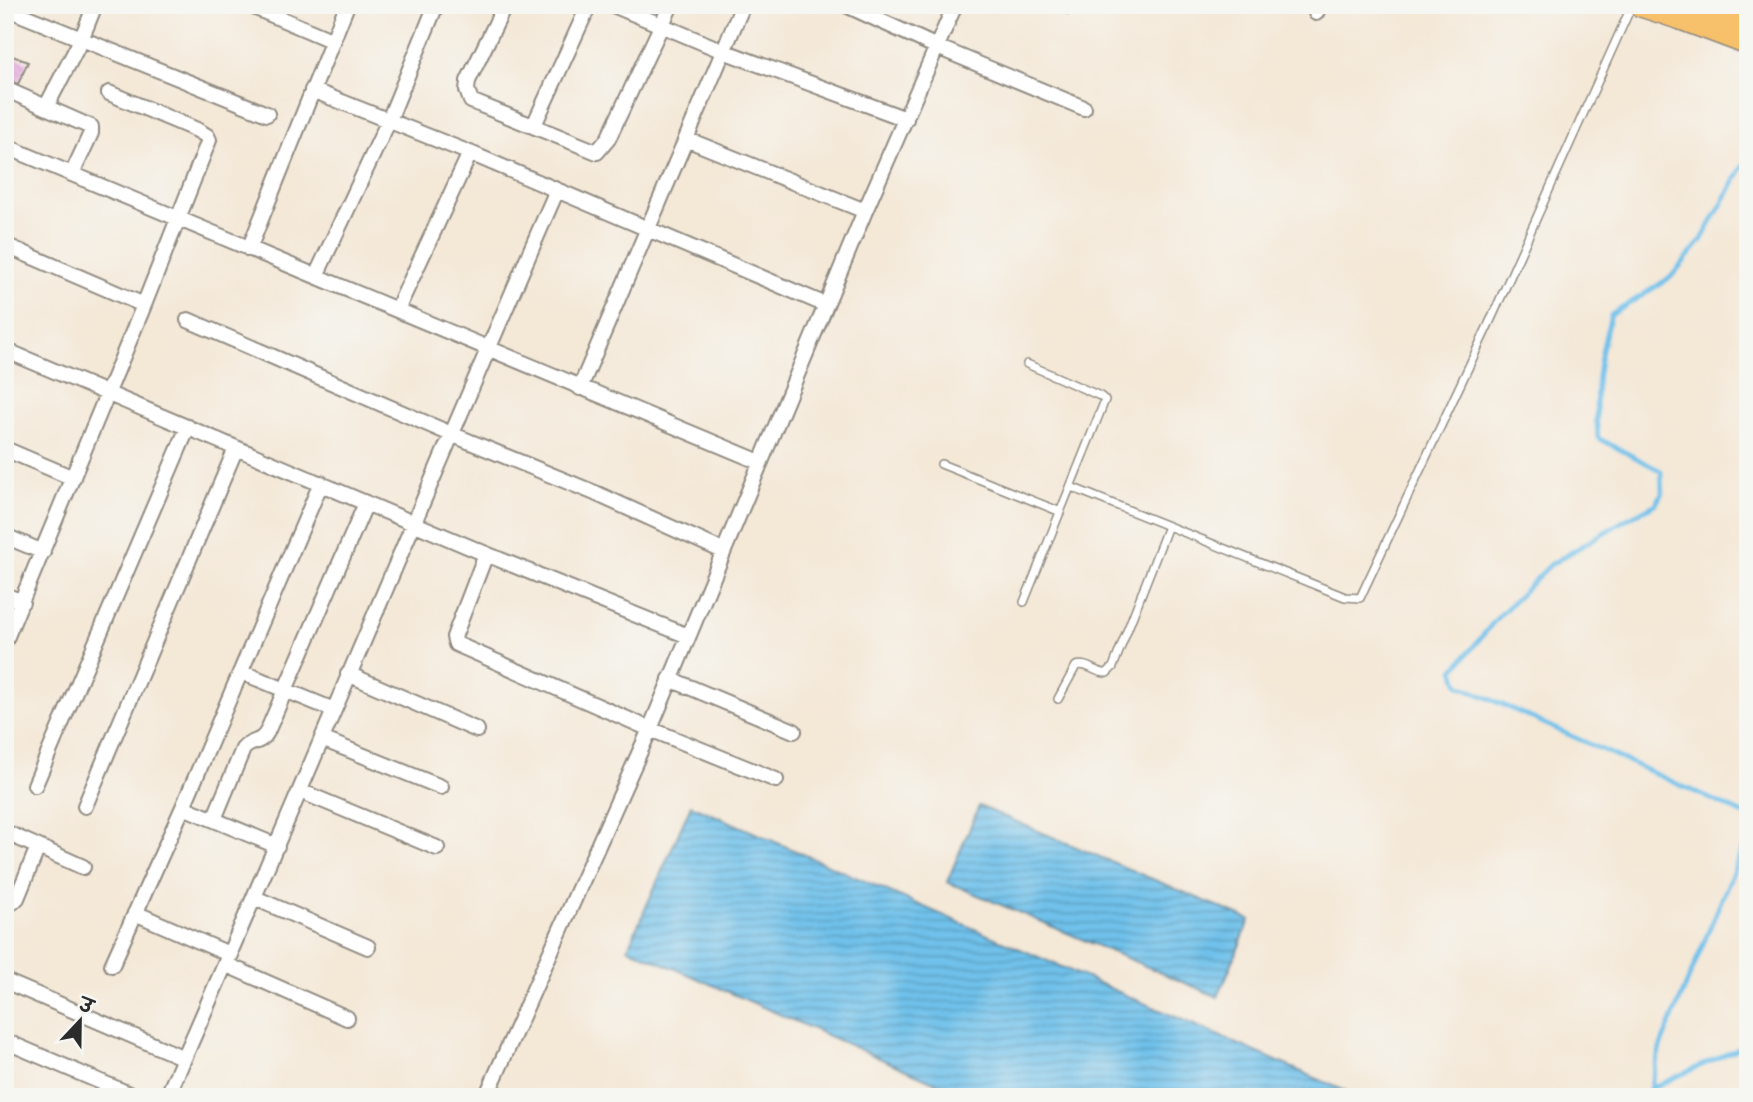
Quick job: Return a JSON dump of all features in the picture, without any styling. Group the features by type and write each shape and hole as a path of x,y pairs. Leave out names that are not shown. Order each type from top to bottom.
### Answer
{"main road":[{"path":"1641,5 1748,43"},
{"path":"1690,5 1736,16"}],"street":[{"path":"46,107 81,40 95,5"},
{"path":"249,249 347,5"},
{"path":"316,276 389,120 436,5"},
{"path":"505,5 468,81 471,101 534,125 590,151 600,151 608,139 671,5"},
{"path":"534,125 589,5"},
{"path":"613,5 723,51 906,119"},
{"path":"580,388 743,5"},
{"path":"845,5 937,47 1084,108"},
{"path":"486,1097 650,729 865,211 955,5"},
{"path":"255,6 333,41"},
{"path":"5,8 267,114"},
{"path":"5,89 91,127 91,133 72,174"},
{"path":"312,90 470,153 826,305"},
{"path":"5,641 209,140 197,130 109,93"},
{"path":"686,139 865,211"},
{"path":"5,146 760,462"},
{"path":"397,310 470,153"},
{"path":"167,1097 229,960 348,674 557,190"},
{"path":"5,245 144,305"},
{"path":"188,320 595,493 723,551"},
{"path":"5,350 486,554 688,636"},
{"path":"35,785 188,427"},
{"path":"85,806 236,448"},
{"path":"5,449 73,478"},
{"path":"112,965 183,807 321,483"},
{"path":"214,819 243,749 264,738 288,689 366,503"},
{"path":"5,536 43,552"},
{"path":"486,554 454,637 456,644 650,729 776,780"},
{"path":"5,595 22,602"},
{"path":"241,672 334,710"},
{"path":"348,674 477,730"},
{"path":"670,678 794,731"},
{"path":"322,739 441,787"},
{"path":"300,791 437,848"},
{"path":"183,807 277,846"},
{"path":"5,832 83,867"},
{"path":"5,900 13,902 17,898 38,847"},
{"path":"255,898 368,947"},
{"path":"135,913 346,1018"},
{"path":"5,981 184,1058"},
{"path":"5,1041 136,1097"}],"lane":[{"path":"1071,487 1345,597 1360,598 1487,328 1632,5"},
{"path":"1024,602 1105,400 1027,364"},
{"path":"942,464 1061,512"},
{"path":"1058,699 1076,666 1083,664 1102,674 1113,667 1168,526"}],"water":[{"path":"691,805 1359,1097 968,1097 628,948"},
{"path":"979,806 1250,920 1218,997 947,882"}],"building":[{"path":"5,53 28,62 18,84 5,80"}],"waterway":[{"path":"1748,157 1701,241 1671,277 1611,315 1596,391 1598,438 1661,471 1662,493 1656,504 1550,565 1497,618 1454,670 1459,685 1748,816"},
{"path":"1650,1089 1660,1048 1748,836"},
{"path":"1642,1097 1650,1089 1748,1044"}]}
